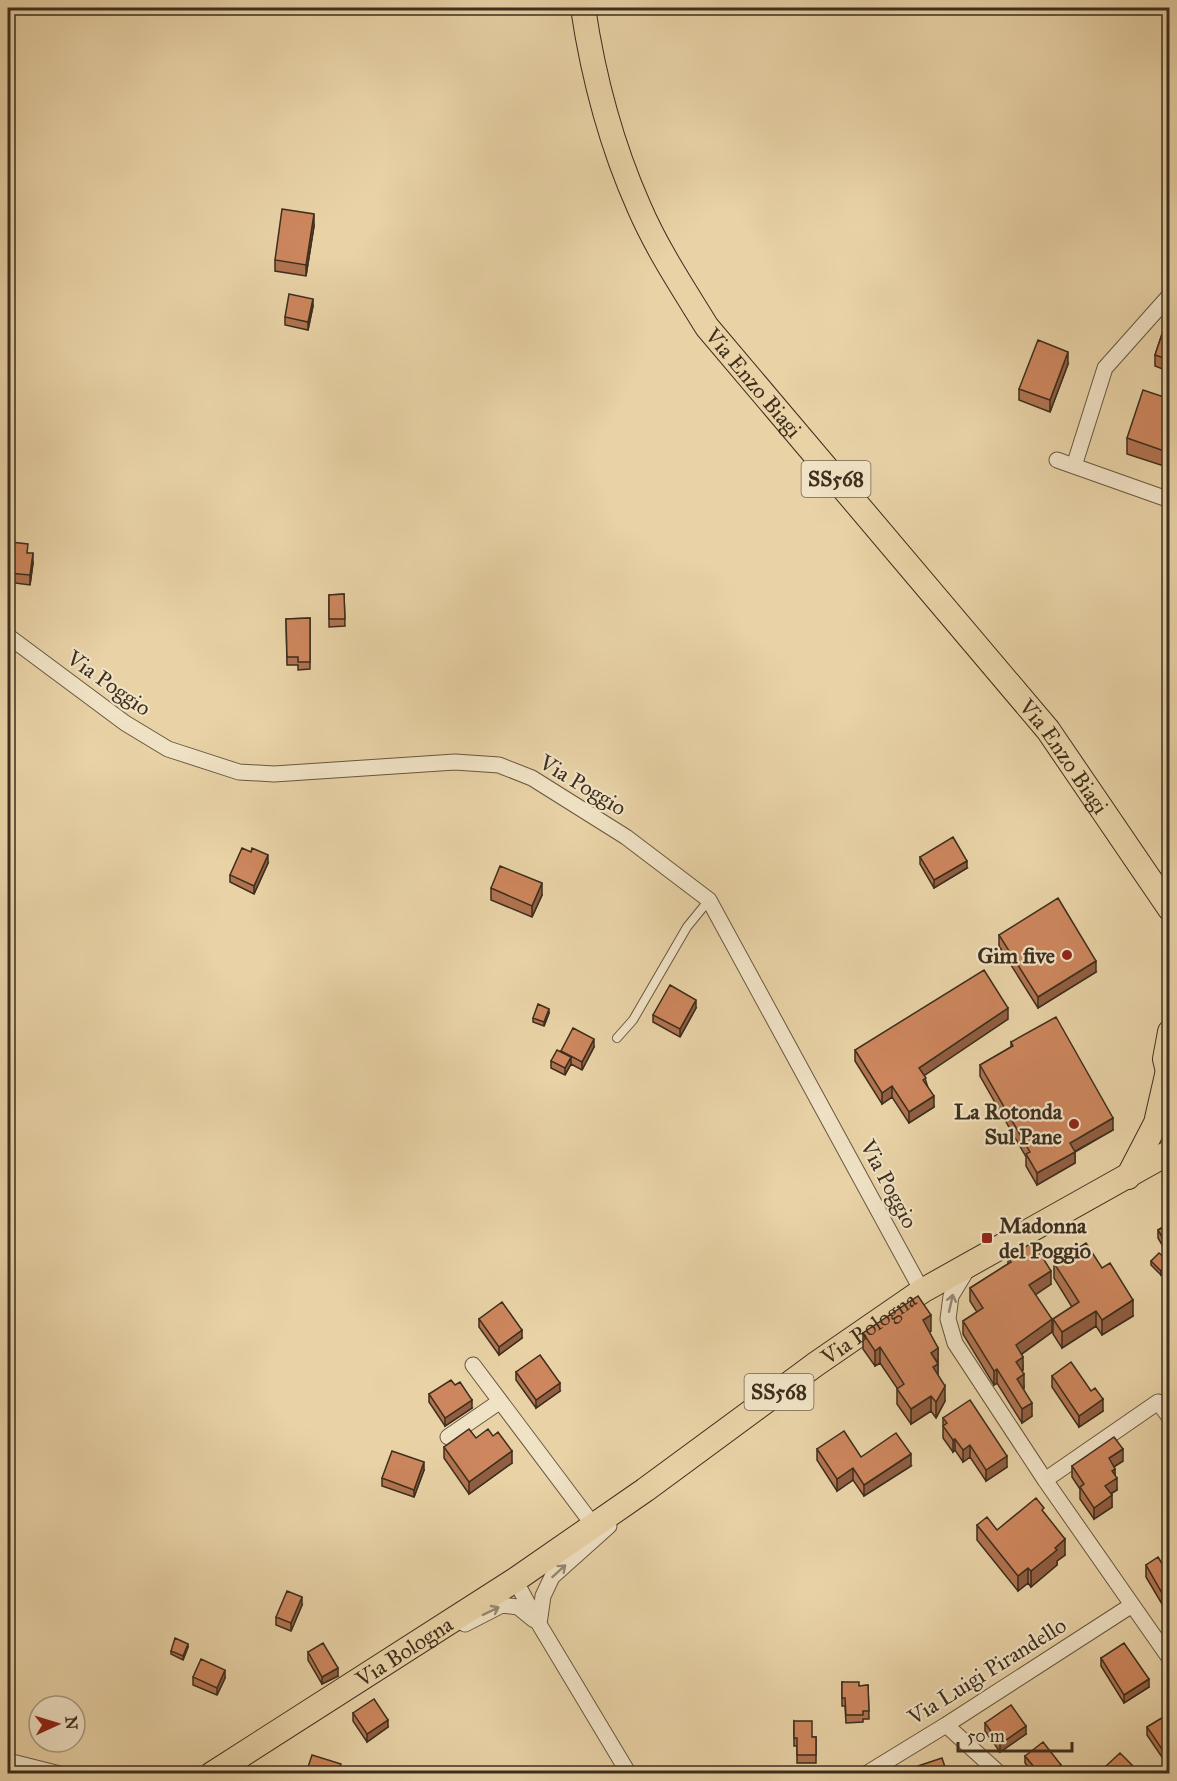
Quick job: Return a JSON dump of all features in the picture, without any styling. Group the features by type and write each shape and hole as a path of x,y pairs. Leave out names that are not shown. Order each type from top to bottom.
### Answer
{"main road":[{"name":"Via Enzo Biagi","path":"583,8 588,42 609,125 639,208 707,327 1048,730 1170,909"},
{"path":"1128,1177 1156,1123 1168,1078 1165,1059 1170,1032"},
{"name":"Via Bologna","path":"212,1773 514,1580 594,1526 816,1364 922,1291 1170,1152"},
{"path":"1128,1177 1170,1165"}],"street":[{"path":"1074,466 1105,368 1170,295"},
{"path":"1057,460 1170,500"},
{"name":"Via Poggio","path":"8,636 125,723 168,749 239,772 274,774 455,762 499,765 532,778 626,837 709,900 922,1291"},
{"path":"969,1266 951,1296 948,1319 955,1343 1044,1480 1170,1659"},
{"path":"473,1365 594,1526"},
{"path":"448,1437 499,1402"},
{"path":"1044,1480 1158,1402 1170,1418"},
{"path":"539,1624 543,1596 552,1577 603,1533 645,1490"},
{"path":"514,1580 629,1773"},
{"path":"381,1664 502,1605 518,1607 539,1624"},
{"name":"Via Luigi Pirandello","path":"866,1773 1132,1605"},
{"path":"945,1725 1000,1773"},
{"path":"8,1761 60,1773"}],"lane":[{"path":"616,1038 633,1020 687,927 709,900"}],"building":[{"path":"282,209 314,214 306,265 275,260"},
{"path":"289,294 313,299 308,322 285,317"},
{"path":"1170,313 1170,360 1155,355"},
{"path":"1038,340 1068,352 1050,400 1019,389"},
{"path":"1143,390 1170,399 1170,453 1127,438"},
{"path":"11,542 28,544 27,553 33,553 30,575 8,573 8,549 10,550"},
{"path":"344,594 345,619 329,619 329,595"},
{"path":"310,618 310,662 298,662 298,657 287,657 286,619"},
{"path":"953,837 967,861 934,880 920,857"},
{"path":"242,848 251,852 252,848 268,855 254,886 230,875"},
{"path":"500,866 542,883 532,906 491,888"},
{"path":"1058,898 1096,961 1038,997 999,935"},
{"path":"984,970 1008,1008 919,1068 926,1078 923,1080 934,1096 909,1112 892,1086 882,1093 855,1050"},
{"path":"670,985 696,1000 680,1029 653,1015"},
{"path":"538,1004 549,1009 544,1022 533,1018"},
{"path":"1056,1017 1113,1118 1070,1143 1075,1152 1037,1173 1026,1154 1030,1152 980,1065 1013,1046 1011,1042"},
{"path":"573,1028 594,1039 582,1062 561,1051"},
{"path":"557,1050 571,1057 565,1068 551,1061"},
{"path":"1170,1223 1170,1246 1168,1247 1158,1230"},
{"path":"1033,1242 1051,1271 1029,1285 1052,1319 1016,1345 1023,1357 1016,1362 1024,1374 1017,1379 1032,1403 1022,1409 997,1369 994,1371 963,1321 983,1308 970,1288 1011,1262 1008,1258"},
{"path":"1086,1243 1102,1268 1110,1263 1133,1300 1102,1320 1096,1311 1062,1332 1053,1319 1079,1302 1054,1263"},
{"path":"1159,1253 1170,1262 1161,1271 1151,1261"},
{"path":"918,1296 931,1315 923,1320 938,1348 931,1353 938,1364 933,1367 945,1386 936,1402 931,1396 911,1409 897,1389 904,1384 880,1347 875,1351 863,1333"},
{"path":"502,1302 522,1330 499,1347 479,1319"},
{"path":"540,1355 560,1383 536,1400 516,1372"},
{"path":"1168,1359 1170,1359 1170,1377 1169,1377"},
{"path":"1071,1362 1091,1391 1095,1388 1103,1399 1079,1416 1052,1376"},
{"path":"451,1380 455,1385 460,1382 472,1400 445,1418 429,1394"},
{"path":"970,1400 1007,1456 986,1470 970,1445 963,1450 943,1426 947,1423 943,1418"},
{"path":"469,1429 476,1438 488,1429 493,1436 498,1432 512,1451 469,1482 444,1447"},
{"path":"844,1431 861,1457 896,1433 911,1454 864,1485 853,1468 837,1479 817,1449"},
{"path":"1114,1437 1123,1449 1109,1458 1115,1469 1112,1471 1117,1478 1105,1486 1112,1495 1094,1508 1080,1487 1084,1484 1072,1466"},
{"path":"392,1451 424,1462 414,1490 382,1478"},
{"path":"1036,1498 1044,1508 1042,1510 1065,1539 1055,1548 1057,1550 1031,1571 1028,1568 1018,1576 977,1525 987,1517 997,1530"},
{"path":"1158,1557 1164,1567 1170,1563 1170,1589 1162,1593 1146,1565"},
{"path":"287,1591 302,1597 291,1623 276,1617"},
{"path":"175,1638 188,1644 183,1656 171,1651"},
{"path":"323,1643 338,1668 322,1677 308,1652"},
{"path":"1124,1643 1149,1679 1124,1695 1101,1658"},
{"path":"201,1659 225,1670 217,1688 193,1677"},
{"path":"842,1682 859,1682 859,1686 868,1685 869,1711 863,1711 863,1715 846,1715 845,1698 842,1698"},
{"path":"374,1699 388,1720 367,1734 353,1713"},
{"path":"1011,1705 1026,1726 1000,1744 985,1723"},
{"path":"1170,1713 1170,1761 1147,1727"},
{"path":"794,1721 812,1721 812,1737 816,1737 816,1755 797,1755"},
{"path":"1043,1742 1061,1765 1051,1773 1039,1773 1025,1756"},
{"path":"1120,1753 1135,1768 1133,1770 1135,1773 1109,1773 1111,1772 1106,1766"},
{"path":"312,1755 341,1764 338,1773 306,1773"},
{"path":"942,1758 947,1773 921,1773 918,1766"}],"place":[{"name":"Gim five","path":"1067,955"},
{"name":"La Rotonda Sul Pane","path":"1074,1124"},
{"name":"Madonna del Poggio","path":"987,1238"}]}
